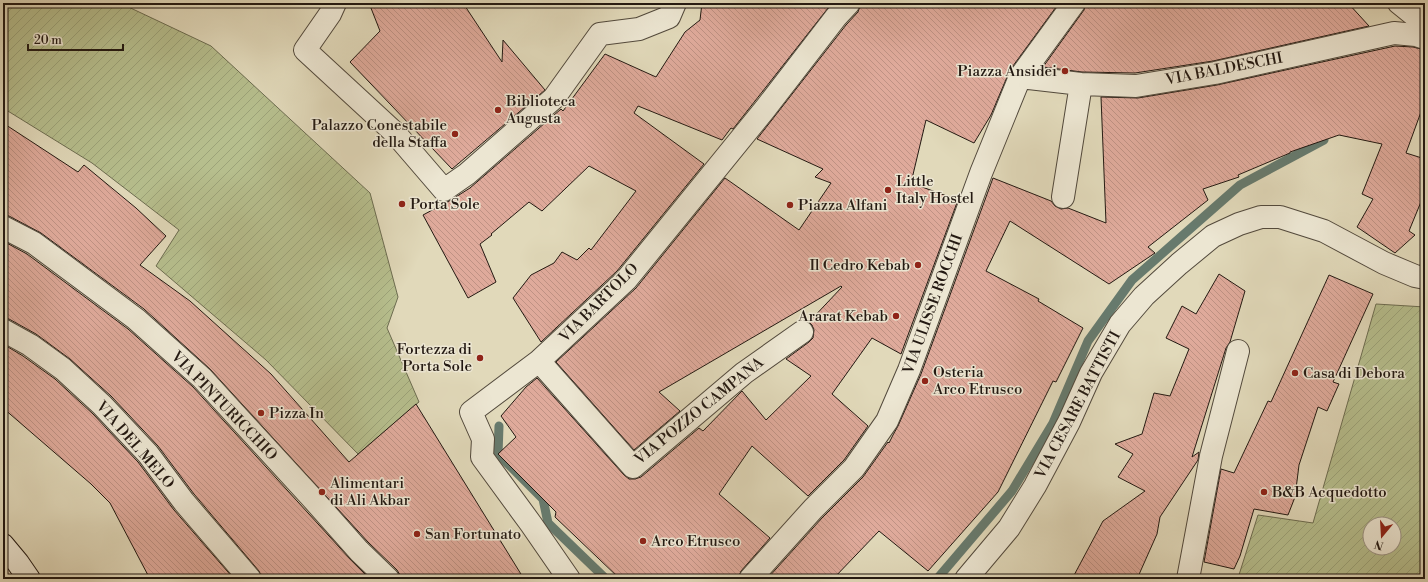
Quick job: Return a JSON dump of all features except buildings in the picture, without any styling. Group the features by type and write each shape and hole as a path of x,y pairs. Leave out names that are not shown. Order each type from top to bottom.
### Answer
{"street":[{"path":"335,3 330,14 304,50 395,133 444,190 467,174 554,98 600,34 639,29 669,16 675,3"},
{"name":"VIA BARTOLO","path":"569,579 482,457 483,439 471,412 539,362 626,280 765,109 836,17 849,3"},
{"name":"VIA ULISSE ROCCHI","path":"750,579 813,509 854,468 887,422 909,370 981,173 1020,78 1074,3"},
{"path":"1399,3 1425,24"},
{"name":"VIA BALDESCHI","path":"1020,78 1080,84 1136,86 1393,38 1416,35 1425,38"},
{"path":"1062,197 1080,84"},
{"name":"VIA CESARE BATTISTI","path":"966,579 1009,528 1035,486 1069,422 1091,373 1120,324 1144,296 1179,264 1214,236 1239,224 1261,217 1280,217 1324,232 1384,263 1415,276 1425,278"},
{"name":"VIA PINTURICCHIO","path":"3,226 34,244 136,319 202,378 359,551 388,579"},
{"name":"VIA DEL MELO","path":"3,330 30,345 64,370 102,405 148,454 184,502 250,579"},
{"name":"VIA POZZO CAMPANA","path":"539,362 633,467 744,373 802,332"},
{"path":"1188,579 1210,456 1238,352"},
{"path":"3,545 29,579"}],"green space":[{"path":"3,3 120,3 211,46 370,193 398,297 387,328 419,402 358,454 266,360 156,266 179,230 92,163 3,108"},
{"path":"1376,304 1425,307 1425,579 1238,578 1258,515 1313,523"}],"waterway":[{"path":"937,579 1012,491 1053,423 1088,341 1132,280 1240,185 1324,140"},
{"path":"499,426 498,454 543,499 548,523 606,579"}],"place":[{"name":"Piazza Ansidei","path":"1065,71"},
{"name":"Biblioteca Augusta","path":"498,110"},
{"name":"Palazzo Conestabile della Staffa","path":"455,134"},
{"name":"Little Italy Hostel","path":"888,190"},
{"name":"Porta Sole","path":"402,204"},
{"name":"Piazza Alfani","path":"790,205"},
{"name":"Il Cedro Kebab","path":"918,265"},
{"name":"Ararat Kebab","path":"896,316"},
{"name":"Fortezza di Porta Sole","path":"480,358"},
{"name":"Casa di Debora","path":"1295,373"},
{"name":"Osteria Arco Etrusco","path":"925,381"},
{"name":"Pizza In","path":"261,413"},
{"name":"Alimentari di Ali Akbar","path":"322,492"},
{"name":"B&B Acquedotto","path":"1264,492"},
{"name":"San Fortunato","path":"417,534"},
{"name":"Arco Etrusco","path":"643,541"}]}
